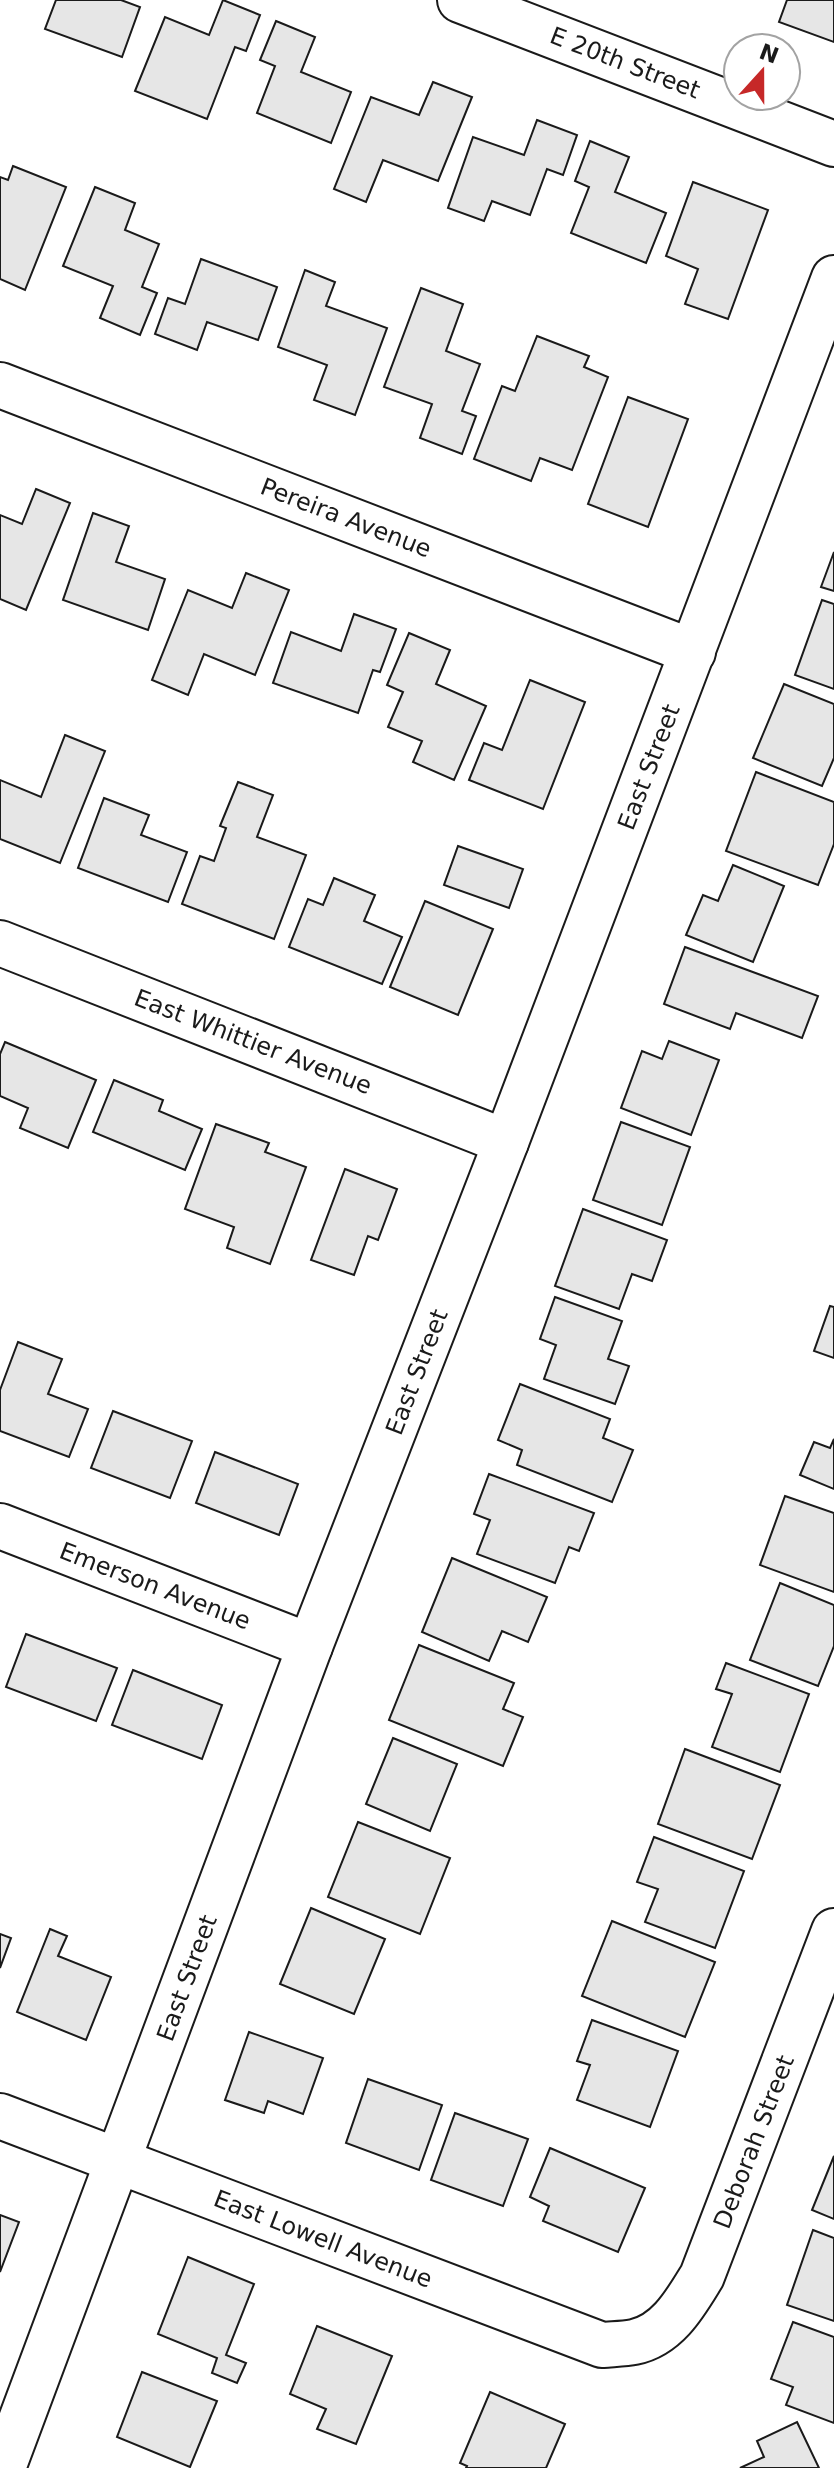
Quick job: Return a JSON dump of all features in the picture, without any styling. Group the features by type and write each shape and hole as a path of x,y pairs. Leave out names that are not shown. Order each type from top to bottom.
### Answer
{"street":[{"name":"E 20th Street","path":"460,0 834,144"},
{"name":"East Street","path":"3,2468 310,1646 506,1142 834,278"},
{"name":"Pereira Avenue","path":"0,385 693,652"},
{"name":"East Whittier Avenue","path":"0,943 506,1142"},
{"name":"Emerson Avenue","path":"0,1526 310,1646"},
{"name":"Deborah Street","path":"649,2336 676,2317 702,2276 834,1931"},
{"name":"East Lowell Avenue","path":"0,2116 602,2345 636,2342 649,2336"}],"building":[{"path":"56,0 121,0 140,7 122,57 45,29"},
{"path":"223,0 260,15 246,51 235,47 207,119 135,91 165,17 209,35"},
{"path":"787,0 834,0 834,42 779,22"},
{"path":"276,21 315,37 301,72 351,92 331,143 257,113 275,66 260,60"},
{"path":"433,82 472,97 438,181 383,160 366,202 334,189 371,97 419,115"},
{"path":"537,120 577,135 563,175 547,169 530,215 492,201 484,221 448,208 473,137 524,155"},
{"path":"590,141 629,157 615,192 666,213 646,263 571,233 589,187 575,181"},
{"path":"13,166 66,187 25,290 0,279 0,177 8,180"},
{"path":"693,182 768,210 728,319 685,304 698,269 666,256"},
{"path":"95,187 135,203 125,230 159,244 142,287 157,293 140,335 100,318 113,286 63,266"},
{"path":"201,259 277,287 258,340 207,322 197,350 155,334 168,298 185,304"},
{"path":"305,270 335,282 326,306 387,328 355,415 314,400 327,365 278,347"},
{"path":"421,288 463,304 446,351 480,364 462,411 476,416 462,454 420,438 432,404 384,387"},
{"path":"537,336 589,356 584,367 608,377 572,470 540,458 531,481 474,459 502,386 515,391"},
{"path":"628,397 688,419 648,527 588,504"},
{"path":"36,489 70,503 26,610 0,599 0,515 22,524"},
{"path":"93,513 129,526 116,562 165,579 148,630 63,600"},
{"path":"834,552 834,591 821,587"},
{"path":"246,573 289,590 255,675 204,654 188,695 152,680 188,590 232,608"},
{"path":"822,600 834,604 834,689 795,675"},
{"path":"354,614 396,629 380,672 373,670 358,713 273,683 291,632 341,651"},
{"path":"409,633 450,650 436,684 486,706 454,780 413,762 422,741 388,727 403,692 387,685"},
{"path":"530,680 585,702 543,809 469,780 484,743 502,750"},
{"path":"784,684 834,704 834,758 822,786 753,758"},
{"path":"65,735 105,751 60,863 0,839 0,780 41,797"},
{"path":"756,772 834,802 834,844 818,885 726,851"},
{"path":"238,782 273,795 257,837 306,855 274,939 182,904 200,856 214,861 226,828 220,826"},
{"path":"104,798 149,815 141,835 187,852 168,902 78,868"},
{"path":"458,846 523,869 509,908 444,885"},
{"path":"733,865 784,886 753,962 686,935 703,895 718,901"},
{"path":"334,878 375,895 364,921 402,937 382,984 289,947 308,899 323,905"},
{"path":"425,901 493,929 458,1015 390,987"},
{"path":"685,947 818,996 802,1038 736,1013 730,1029 664,1004"},
{"path":"669,1041 719,1060 691,1135 621,1108 642,1051 662,1059"},
{"path":"5,1042 96,1080 68,1148 20,1128 28,1108 0,1096 0,1054"},
{"path":"114,1080 163,1100 159,1111 202,1129 185,1170 93,1132"},
{"path":"621,1122 690,1147 662,1225 593,1200"},
{"path":"216,1124 269,1143 265,1152 306,1167 270,1264 227,1248 234,1227 185,1209"},
{"path":"345,1169 397,1189 378,1240 368,1236 354,1275 311,1260"},
{"path":"583,1209 667,1240 652,1281 632,1274 619,1309 555,1286"},
{"path":"555,1297 622,1321 608,1359 629,1366 615,1404 544,1379 556,1345 540,1339"},
{"path":"830,1306 834,1307 834,1358 814,1351"},
{"path":"18,1342 62,1359 48,1394 88,1409 69,1457 0,1431 0,1390"},
{"path":"520,1384 610,1419 603,1438 633,1450 612,1502 517,1465 522,1450 498,1440"},
{"path":"113,1411 192,1441 170,1498 91,1468"},
{"path":"834,1439 834,1489 800,1475 814,1442 830,1448"},
{"path":"215,1452 298,1484 279,1535 196,1503"},
{"path":"489,1474 594,1513 579,1551 569,1547 555,1583 477,1554 490,1520 474,1514"},
{"path":"785,1496 834,1513 834,1592 760,1565"},
{"path":"452,1558 547,1597 528,1642 502,1631 489,1661 422,1632"},
{"path":"780,1583 834,1605 834,1646 818,1686 750,1660"},
{"path":"26,1634 117,1668 96,1721 6,1687"},
{"path":"419,1645 514,1683 503,1709 523,1717 503,1766 389,1720"},
{"path":"726,1663 809,1694 780,1772 712,1747 732,1694 716,1689"},
{"path":"133,1670 222,1705 202,1759 112,1725"},
{"path":"393,1738 457,1764 430,1831 366,1804"},
{"path":"685,1749 780,1785 752,1859 658,1824"},
{"path":"358,1822 450,1858 420,1934 328,1897"},
{"path":"654,1837 744,1871 715,1948 645,1922 658,1889 637,1882"},
{"path":"311,1908 385,1939 354,2014 280,1984"},
{"path":"612,1921 715,1962 685,2037 582,1996"},
{"path":"50,1929 67,1936 58,1956 111,1977 86,2040 17,2012"},
{"path":"0,1934 11,1938 0,1968"},
{"path":"592,2020 678,2051 650,2127 577,2100 590,2065 577,2061"},
{"path":"249,2032 323,2058 303,2114 268,2101 264,2113 225,2100"},
{"path":"368,2079 442,2105 419,2170 346,2143"},
{"path":"455,2113 528,2139 503,2206 431,2180"},
{"path":"550,2148 645,2188 618,2252 543,2221 549,2206 530,2197"},
{"path":"834,2156 834,2219 812,2210"},
{"path":"0,2215 19,2222 0,2272"},
{"path":"813,2230 834,2238 834,2321 787,2305"},
{"path":"188,2257 254,2284 226,2355 246,2363 237,2383 212,2373 217,2358 158,2334"},
{"path":"793,2322 834,2337 834,2423 786,2405 793,2387 771,2379"},
{"path":"317,2326 392,2356 356,2444 317,2429 326,2409 290,2394"},
{"path":"142,2372 217,2401 190,2467 117,2437"},
{"path":"490,2392 565,2424 546,2468 466,2468 460,2463"},
{"path":"797,2422 819,2468 740,2468 764,2457 757,2441"}]}
